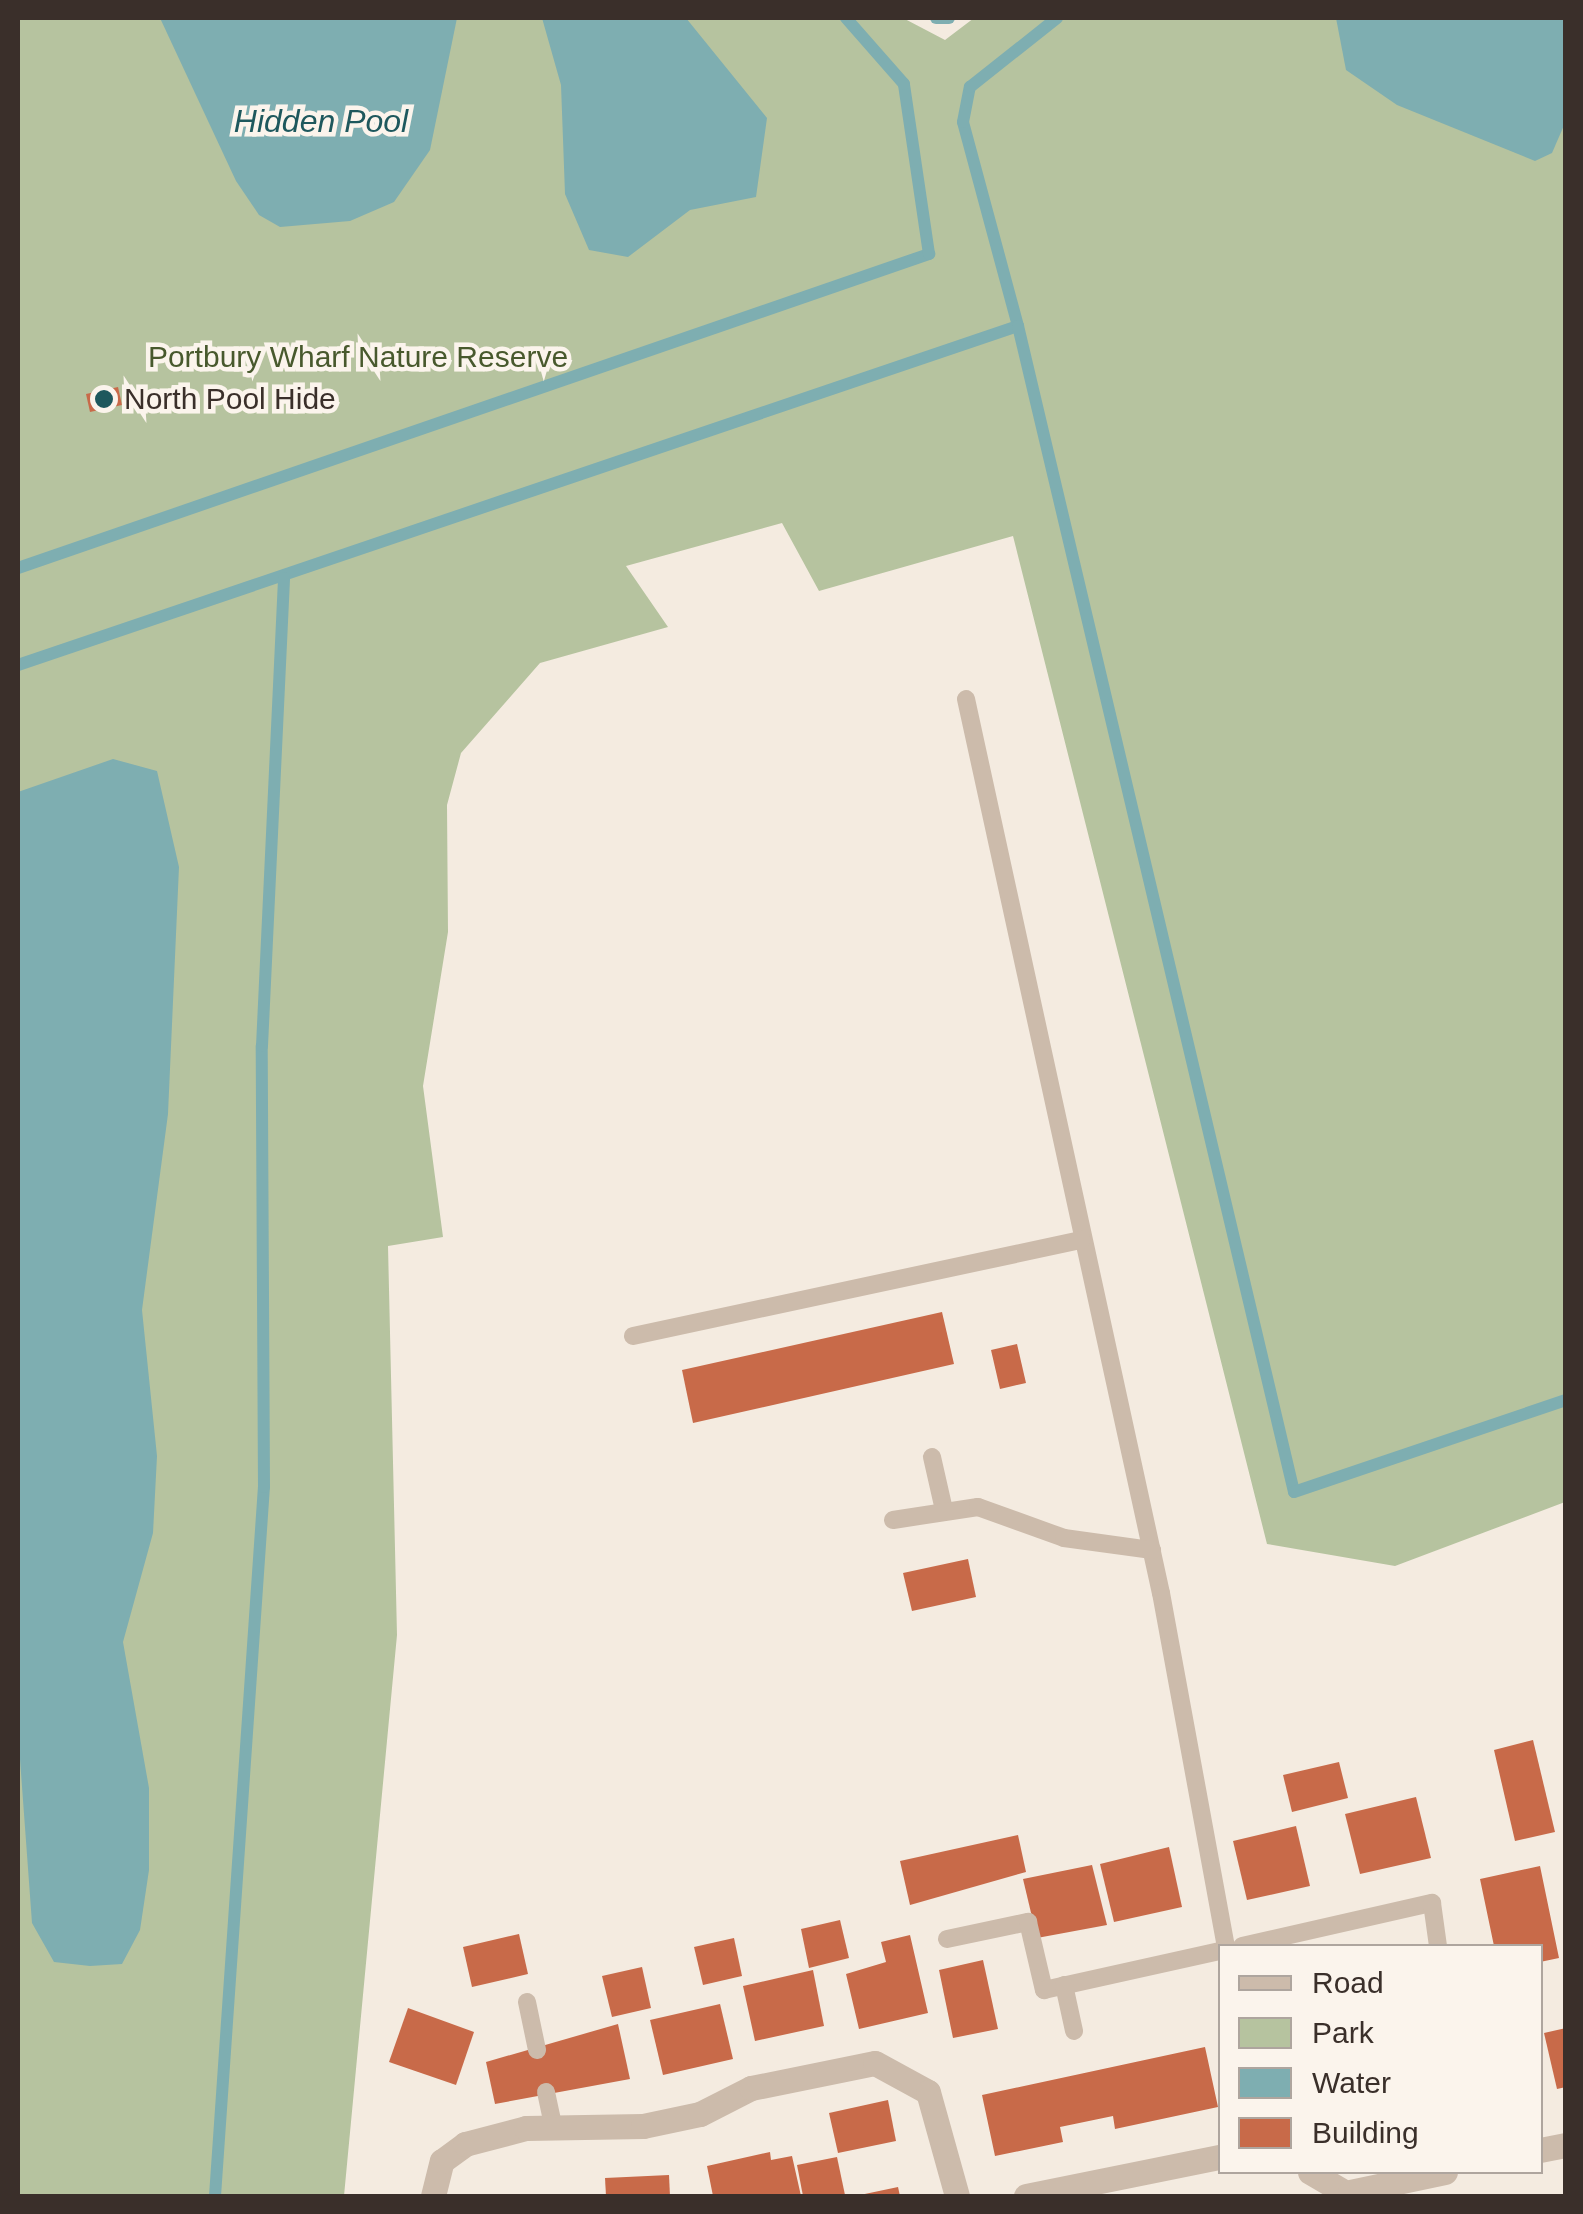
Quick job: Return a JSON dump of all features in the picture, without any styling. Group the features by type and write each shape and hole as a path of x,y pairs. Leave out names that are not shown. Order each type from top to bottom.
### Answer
{"street":[{"path":"433,2196 454,2150 552,2126 643,2126 700,2114 751,2088 876,2063 928,2092 958,2196"},
{"path":"1026,2196 1218,2157"},
{"path":"1314,2174 1351,2194 1436,2174"}],"lane":[{"path":"966,700 1152,1550 1222,1944"},
{"path":"633,1336 1082,1240"},
{"path":"932,1457 944,1510"},
{"path":"893,1520 978,1507 1064,1538 1152,1550"},
{"path":"1251,1944 1432,1903 1438,1944"},
{"path":"947,1939 1028,1922 1044,1990 1218,1950"},
{"path":"1064,1986 1074,2031"},
{"path":"527,2002 537,2050"},
{"path":"546,2092 552,2126"}],"green space":[{"name":"Portbury Wharf Nature Reserve","path":"18,18 903,18 945,40 974,18 1565,18 1565,1502 1395,1566 1267,1544 1013,536 819,591 782,523 626,566 668,627 540,663 461,753 447,805 448,932 423,1086 443,1237 388,1246 397,1635 344,2196 18,2196"}],"water":[{"name":"Hidden Pool","path":"160,18 457,18 430,150 394,202 350,221 280,227 259,215 236,181"},
{"path":"542,18 686,18 767,118 756,197 690,210 628,257 589,250 565,194 561,85"},
{"path":"1336,18 1565,18 1565,123 1552,153 1535,161 1397,105 1346,70"},
{"path":"113,759 157,771 179,867 168,1114 142,1310 157,1456 153,1533 123,1642 149,1788 149,1870 140,1930 122,1964 90,1966 54,1962 32,1923 18,1732 18,792"}],"building":[{"name":"North Pool Hide","path":"118,387 122,405 90,412 86,394"},
{"path":"942,1312 954,1364 693,1423 682,1370"},
{"path":"1017,1344 1026,1383 1000,1389 991,1350"},
{"path":"968,1559 976,1597 912,1611 903,1573"},
{"path":"1533,1740 1555,1832 1515,1841 1494,1750"},
{"path":"1339,1762 1348,1798 1292,1812 1283,1775"},
{"path":"1416,1797 1431,1858 1360,1874 1345,1814"},
{"path":"1296,1826 1310,1886 1247,1900 1233,1841"},
{"path":"1018,1835 1026,1872 910,1905 900,1861"},
{"path":"1169,1847 1182,1907 1114,1922 1100,1864"},
{"path":"1092,1865 1107,1925 1037,1938 1023,1879"},
{"path":"1540,1866 1559,1958 1543,1961 1543,1944 1494,1944 1480,1879"},
{"path":"840,1920 849,1958 809,1968 801,1929"},
{"path":"519,1934 528,1974 472,1987 463,1947"},
{"path":"910,1935 928,2013 859,2029 846,1974 886,1962 881,1942"},
{"path":"734,1938 742,1976 703,1985 694,1947"},
{"path":"983,1960 998,2029 953,2038 939,1970"},
{"path":"642,1967 651,2008 612,2017 602,1976"},
{"path":"813,1970 824,2026 755,2041 743,1986"},
{"path":"720,2004 733,2059 663,2075 650,2020"},
{"path":"408,2008 474,2032 456,2085 389,2062"},
{"path":"618,2024 630,2079 495,2104 486,2062"},
{"path":"1566,2028 1566,2087 1557,2089 1544,2033"},
{"path":"1205,2047 1218,2107 1115,2129 1113,2116 1060,2127 1063,2142 995,2156 982,2095"},
{"path":"888,2100 896,2141 838,2153 829,2113"},
{"path":"770,2152 771,2160 792,2156 801,2196 713,2196 707,2166"},
{"path":"837,2157 845,2195 803,2196 797,2165"},
{"path":"669,2175 670,2196 606,2196 605,2178"},
{"path":"898,2187 900,2196 860,2195"}],"waterway":[{"path":"18,568 929,254 904,84 846,18"},
{"path":"936,18 949,18"},
{"path":"1018,326 963,122 970,87 1057,18"},
{"path":"18,665 1018,326 1294,1492 1566,1400"},
{"path":"215,2196 264,1487 262,1046 284,579"}],"place":[{"name":"North Pool Hide","path":"104,399"}]}
